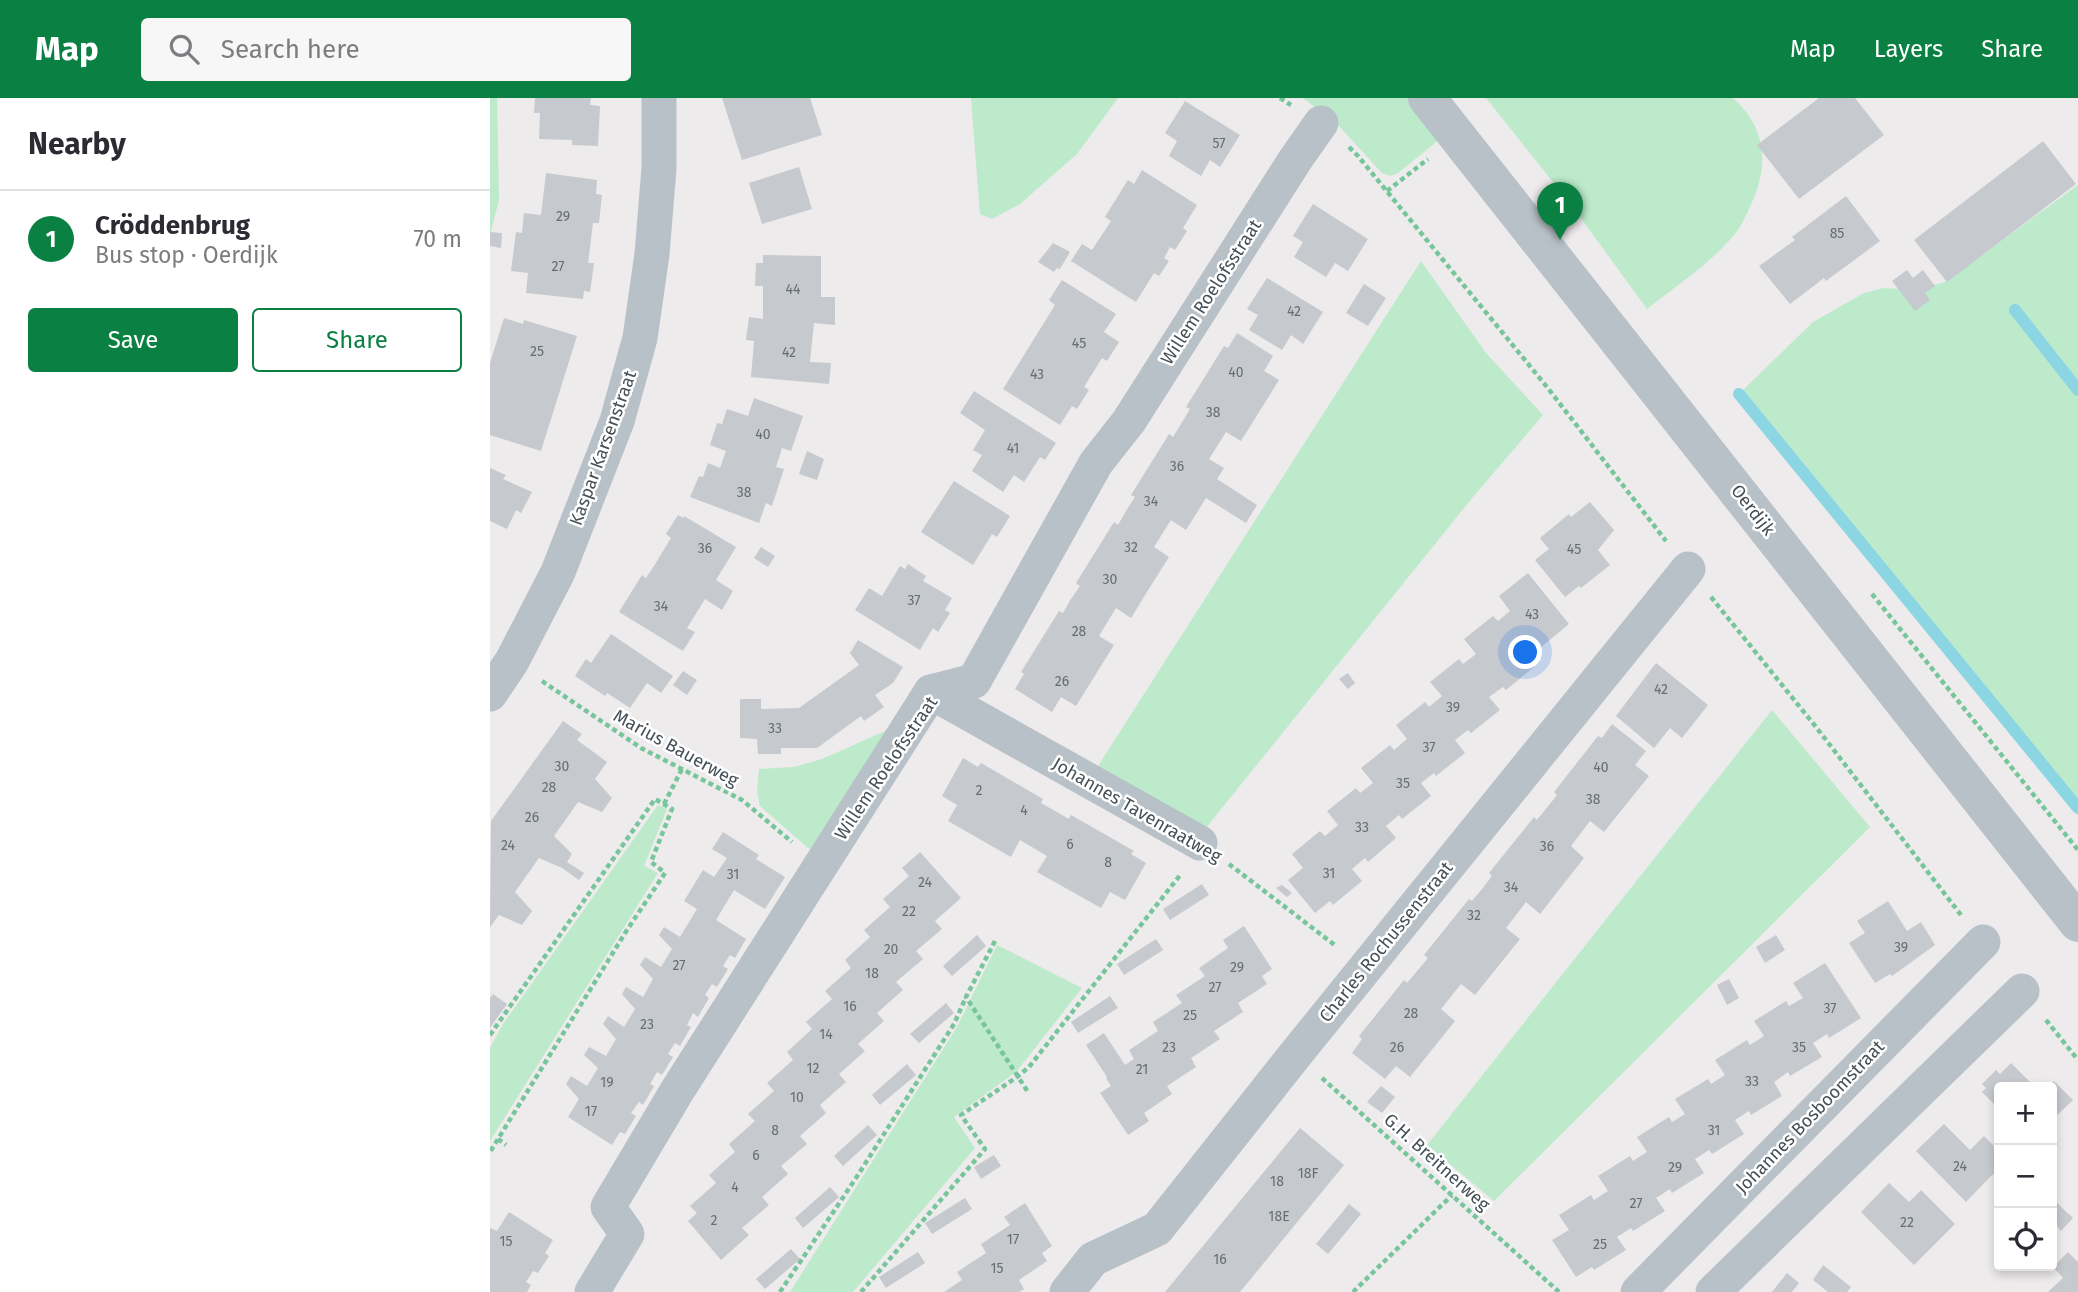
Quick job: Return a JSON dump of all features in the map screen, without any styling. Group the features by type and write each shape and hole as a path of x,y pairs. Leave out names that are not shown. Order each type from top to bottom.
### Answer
{"street":[{"name":"Kaspar Karsenstraat","path":"490,695 512,661 558,572 617,421 640,338 652,254 659,168 659,98"},
{"name":"Oerdijk","path":"1427,98 2078,923"},
{"name":"Willem Roelofsstraat","path":"592,1292 627,1234 608,1207 677,1091 931,692 974,681 1096,463 1129,421 1321,123"},
{"name":"Charles Rochussenstraat","path":"1067,1292 1093,1259 1157,1229 1688,569"},
{"name":"Johannes Tavenraatweg","path":"931,692 1202,845"},
{"name":"Johannes Bosboomstraat","path":"1638,1292 1983,942"},
{"path":"1713,1292 2022,991"}],"path":[{"name":"Marius Bauerweg","path":"512,661 641,748 742,800 787,836 820,868"},
{"path":"664,804 682,769"},
{"path":"490,1035 655,799 672,809 651,862 665,873 490,1152"},
{"name":"Johannes Tavenraatweg","path":"1202,845 1365,969"},
{"path":"861,1292 985,1149 961,1115 1028,1067 1202,845"},
{"path":"780,1292 849,1190 954,1024 995,941"},
{"path":"965,997 1028,1092"},
{"name":"G.H. Breitnerweg","path":"1295,1055 1559,1292"},
{"path":"498,1139 506,1145"},
{"path":"1353,1292 1452,1195"}],"green space":[{"path":"490,98 497,98 499,200 490,235"},
{"path":"971,98 1118,98 1077,154 1020,204 992,219 980,214"},
{"path":"1303,98 1408,98 1440,139 1398,173 1390,176 1382,173 1338,125"},
{"path":"1486,98 1733,98 1745,110 1759,137 1762,166 1755,196 1740,226 1725,246 1647,309 1572,206"},
{"path":"2078,185 2078,808 1739,394 1813,322 1864,293 1883,288 1916,290 1945,282"},
{"path":"1421,261 1486,353 1543,415 1473,497 1205,829 1098,766"},
{"path":"1772,710 1870,827 1494,1201 1427,1145"},
{"path":"892,728 817,849 808,848 760,806 757,791 759,769 794,767 822,759"},
{"path":"658,805 667,809 644,866 658,873 490,1141 490,1048 503,1024"},
{"path":"997,945 1082,988 1017,1071 954,1117 975,1148 853,1292 790,1292 957,1027"}],"building":[{"path":"535,98 591,98 590,105 600,106 598,146 572,145 572,140 539,139 540,113 534,113"},
{"path":"722,98 810,98 822,135 742,160"},
{"path":"1819,98 1855,98 1884,135 1799,199 1757,145"},
{"path":"1185,101 1240,135 1220,167 1210,160 1201,176 1169,156 1177,141 1165,133"},
{"path":"2043,141 2076,184 1947,282 1914,240"},
{"path":"799,167 812,209 762,224 749,183"},
{"path":"1142,170 1197,205 1183,228 1187,231 1175,250 1170,247 1164,258 1169,261 1159,276 1154,273 1136,302 1071,261 1082,244 1092,250 1111,221 1106,215 1128,180 1134,184"},
{"path":"546,173 597,180 596,194 602,195 599,223 593,223 588,263 594,263 590,292 584,291 583,299 526,293 528,273 511,271 516,232 522,233 524,213 541,215"},
{"path":"1846,196 1880,241 1790,304 1759,266 1795,240 1792,237"},
{"path":"1313,204 1368,239 1348,271 1335,263 1326,277 1294,257 1303,242 1293,236"},
{"path":"490,232 502,233 501,248 490,246"},
{"path":"1053,243 1070,252 1060,269 1057,268 1054,272 1038,262"},
{"path":"763,255 821,256 821,297 835,297 835,325 814,323 810,362 831,363 829,384 751,377 754,341 746,340 749,317 763,319 763,286 755,286 756,263 763,263"},
{"path":"1907,270 1913,278 1923,270 1935,286 1925,293 1930,300 1915,311 1892,281"},
{"path":"1267,278 1323,312 1303,344 1291,335 1282,350 1249,330 1258,315 1247,309"},
{"path":"1062,280 1116,314 1104,332 1119,342 1107,361 1102,358 1084,387 1089,390 1077,409 1072,406 1060,425 1003,389 1055,305 1049,300"},
{"path":"1364,284 1386,298 1368,326 1346,313"},
{"path":"504,318 523,324 524,320 577,336 541,451 490,435 490,363"},
{"path":"1237,333 1273,356 1264,371 1279,380 1241,441 1226,432 1209,459 1224,468 1217,479 1257,505 1246,523 1206,498 1186,530 1171,520 1154,547 1169,557 1131,618 1116,608 1099,636 1114,645 1076,706 1061,697 1052,712 1015,689 1024,674 1021,672 1059,611 1063,613 1080,586 1076,583 1114,522 1118,525 1135,497 1131,495 1169,434 1173,437 1190,409 1186,407 1224,346 1228,348"},
{"path":"974,391 1056,443 1045,460 1040,457 1024,482 1014,475 1003,492 972,471 982,455 973,450 985,430 960,413"},
{"path":"754,398 803,416 791,451 782,448 776,467 784,469 772,506 766,503 759,523 690,497 699,476 703,477 708,463 720,468 726,451 710,445 717,423 722,424 727,409 748,416"},
{"path":"807,451 824,459 817,480 799,474"},
{"path":"490,468 506,475 503,479 532,492 521,513 516,510 507,529 490,521"},
{"path":"954,481 1010,516 997,537 992,534 973,565 921,532"},
{"path":"1590,502 1614,530 1598,550 1610,565 1565,597 1535,560 1549,549 1540,538 1569,514 1571,517"},
{"path":"678,515 736,547 716,580 733,591 722,610 705,599 687,628 695,632 683,651 619,612 642,575 646,578 654,566 671,538 666,534"},
{"path":"761,547 775,556 768,567 754,558"},
{"path":"908,564 926,576 923,581 952,598 945,610 950,613 938,632 933,628 920,650 855,610 869,588 882,596 900,566 905,569"},
{"path":"1528,573 1569,624 1540,648 1537,644 1524,654 1534,667 1506,690 1503,687 1489,697 1500,710 1471,733 1468,730 1455,740 1465,753 1436,776 1434,773 1421,783 1431,796 1402,819 1399,815 1386,826 1396,838 1368,862 1365,858 1352,869 1362,881 1333,905 1330,901 1315,913 1288,880 1303,868 1292,854 1320,831 1325,836 1338,825 1327,811 1356,788 1360,793 1373,783 1361,768 1390,745 1394,750 1407,739 1396,725 1425,702 1429,707 1442,696 1430,682 1459,659 1463,664 1476,654 1464,639 1493,616 1498,621 1510,611 1499,596"},
{"path":"611,634 673,676 661,693 647,683 630,708 607,693 605,696 575,676 586,659 591,663"},
{"path":"858,640 903,667 893,683 875,695 884,707 864,721 861,716 817,748 781,748 781,754 758,754 757,739 740,738 740,699 761,699 761,709 799,708 859,665 850,653"},
{"path":"1656,663 1708,705 1682,738 1670,728 1654,748 1616,716"},
{"path":"683,671 697,680 687,695 673,685"},
{"path":"1348,673 1355,683 1348,689 1339,679"},
{"path":"563,721 582,734 577,740 607,762 595,779 612,798 602,812 578,802 554,836 572,854 567,862 584,873 579,880 562,868 539,858 515,892 532,911 522,925 499,915 490,927 491,821"},
{"path":"1612,724 1646,751 1635,765 1649,776 1604,832 1590,821 1571,846 1584,858 1540,914 1526,902 1506,928 1520,939 1475,995 1461,984 1441,1009 1455,1021 1410,1077 1396,1066 1385,1079 1352,1053 1362,1039 1359,1036 1404,980 1407,983 1428,958 1424,955 1469,899 1472,901 1482,889 1492,876 1489,873 1534,817 1537,820 1557,795 1554,792 1598,736 1602,738"},
{"path":"963,758 978,767 981,763 1043,799 1041,803 1069,819 1071,815 1134,851 1131,854 1146,863 1125,900 1110,892 1101,908 1037,872 1047,856 1020,840 1011,857 948,821 957,805 942,796"},
{"path":"723,832 759,855 756,859 785,877 765,909 734,890 716,920 746,939 735,958 730,955 723,966 728,969 717,987 712,984 705,995 709,998 698,1017 693,1013 687,1025 691,1027 680,1046 675,1043 668,1054 673,1057 662,1075 657,1072 650,1084 654,1086 643,1105 639,1102 631,1113 636,1116 625,1134 620,1132 612,1145 568,1117 579,1099 566,1084 571,1076 587,1086 598,1068 584,1055 589,1047 606,1056 616,1039 603,1024 608,1016 624,1027 635,1009 622,994 626,987 643,997 653,979 640,965 645,957 661,967 672,949 659,935 664,927 680,937 697,909 684,901 703,870 714,877 727,858 712,849"},
{"path":"920,852 961,898 935,921 942,929 916,951 923,959 896,982 903,990 877,1013 884,1021 858,1044 865,1051 839,1074 846,1082 820,1105 826,1113 800,1136 807,1144 781,1166 788,1174 762,1197 769,1205 742,1228 749,1235 721,1260 688,1221 697,1213 690,1206 716,1183 709,1175 735,1152 729,1144 755,1121 748,1114 774,1091 767,1083 793,1060 787,1052 812,1029 806,1022 832,999 825,991 851,968 845,960 870,937 864,930 890,907 883,899 909,876 902,868"},
{"path":"1202,884 1209,895 1170,920 1163,909"},
{"path":"1282,885 1292,893 1287,897 1276,888"},
{"path":"1888,901 1907,931 1921,922 1935,945 1892,976 1890,974 1875,983 1849,943 1865,933 1857,921"},
{"path":"1244,926 1272,969 1262,976 1267,984 1238,1003 1243,1012 1214,1031 1220,1039 1191,1058 1196,1067 1167,1086 1172,1094 1144,1113 1149,1121 1128,1135 1100,1093 1111,1086 1086,1045 1104,1033 1125,1065 1134,1059 1129,1050 1158,1031 1153,1022 1182,1003 1176,995 1205,976 1199,968 1228,948 1223,940"},
{"path":"977,935 986,946 952,976 943,966"},
{"path":"1776,935 1785,950 1765,963 1756,947"},
{"path":"1156,939 1163,950 1124,975 1117,964"},
{"path":"1825,963 1861,1018 1829,1038 1827,1034 1813,1043 1822,1057 1790,1076 1788,1072 1774,1082 1782,1096 1751,1115 1749,1111 1735,1120 1744,1134 1712,1154 1709,1150 1695,1159 1704,1173 1672,1193 1670,1189 1656,1198 1665,1211 1633,1231 1631,1228 1617,1237 1626,1250 1594,1270 1592,1267 1576,1277 1552,1240 1569,1230 1559,1215 1591,1195 1594,1200 1608,1191 1598,1176 1630,1156 1633,1161 1647,1152 1637,1137 1669,1117 1672,1122 1685,1114 1675,1099 1708,1079 1711,1084 1725,1075 1715,1060 1747,1040 1750,1045 1764,1036 1754,1021 1786,1001 1789,1006 1803,998 1793,983"},
{"path":"1729,979 1739,998 1727,1005 1717,985"},
{"path":"493,994 507,1004 490,1028 490,998"},
{"path":"1110,996 1118,1008 1078,1033 1071,1022"},
{"path":"946,1003 954,1013 919,1043 910,1034"},
{"path":"2011,1063 2030,1082 1994,1082 1994,1104 1982,1092 1986,1088 1982,1084 1996,1070 2000,1074"},
{"path":"907,1064 916,1075 880,1105 872,1095"},
{"path":"2057,1084 2073,1100 2057,1115"},
{"path":"1381,1086 1395,1097 1382,1113 1367,1102"},
{"path":"1944,1124 1970,1150 1984,1136 1994,1146 1994,1175 1966,1202 1916,1151"},
{"path":"868,1125 877,1135 843,1166 834,1156"},
{"path":"1300,1128 1344,1165 1240,1292 1165,1292"},
{"path":"994,1155 1001,1166 981,1179 974,1167"},
{"path":"1889,1183 1909,1202 1921,1190 1955,1224 1914,1265 1861,1212"},
{"path":"830,1187 839,1197 803,1228 795,1218"},
{"path":"965,1198 972,1209 932,1234 925,1223"},
{"path":"1025,1203 1052,1246 1042,1253 1047,1261 1019,1280 1024,1289 1019,1292 944,1292 962,1280 957,1272 986,1253 981,1244 1010,1225 1004,1217"},
{"path":"2057,1203 2073,1218 2061,1231 2057,1226"},
{"path":"1349,1204 1361,1214 1328,1254 1316,1244"},
{"path":"509,1212 553,1240 545,1253 549,1256 538,1273 533,1271 526,1282 531,1285 527,1292 490,1292 490,1228 497,1231"},
{"path":"791,1249 800,1259 765,1289 756,1279"},
{"path":"918,1252 925,1263 886,1288 879,1277"},
{"path":"2068,1252 2078,1262 2078,1292 2048,1292 2063,1278 2057,1271 2057,1263"},
{"path":"1823,1265 1851,1287 1847,1292 1828,1292 1813,1280"},
{"path":"1787,1273 1799,1283 1792,1292 1772,1292"}],"waterway":[{"path":"2015,310 2078,390"},
{"path":"1739,394 2078,808"}],"place":[{"name":"Cröddenbrug","path":"1560,240"}]}
